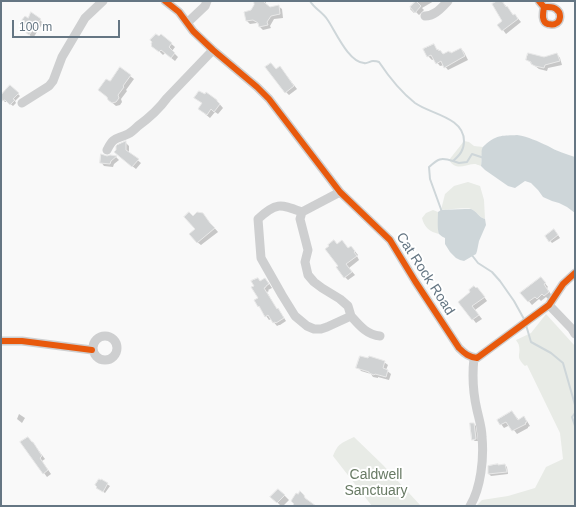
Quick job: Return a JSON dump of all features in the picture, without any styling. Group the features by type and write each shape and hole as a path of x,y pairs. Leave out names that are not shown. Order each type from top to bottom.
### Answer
{"street":[{"path":"22,103 49,86 53,81 62,57 85,18 103,1"},
{"name":"Cat Rock Road","path":"165,1 179,12 193,31 213,50 269,99 340,192 390,240 459,348 469,357 474,358"},
{"path":"187,23 205,6 207,1"},
{"path":"425,16 430,16 438,11 448,1"},
{"path":"107,150 110,143 115,139 129,134 152,116 167,98 213,50"},
{"path":"340,192 302,212 283,206 276,206 269,209 258,219 261,258 292,312 307,326 321,329 351,316"},
{"path":"302,212 300,219 308,250 305,262 308,275 314,282 348,306 351,316 366,331 374,336 380,336"},
{"path":"470,506 479,483 482,457 482,437 473,390 472,377 474,358 478,358 549,305 563,284 575,273"},
{"path":"549,305 575,334"},
{"path":"1,341 22,341 92,350"}],"green space":[{"path":"464,141 469,142 474,146 483,147 481,166 474,164 457,166 449,160"},
{"path":"468,182 480,186 484,200 485,219 475,211 468,208 441,210 445,194 454,186"},
{"path":"433,210 438,212 439,234 428,229 422,218 426,213"},
{"path":"546,314 575,346 575,506 476,506 482,500 508,496 535,488 546,467 563,459 560,433 527,365 525,366 520,360 519,345 516,340 531,333"},
{"name":"Caldwell Sanctuary","path":"354,437 383,465 421,506 372,506 333,456 343,442"}],"shaded area":[{"path":"517,135 533,139 575,157 575,213 559,203 543,197 531,183 525,181 515,188 508,186 481,166 482,149 486,144 497,137"},
{"path":"471,209 485,219 486,225 479,241 476,254 464,261 456,258 450,252 445,244 445,238 439,234 438,212 441,210"}],"building":[{"path":"254,1 263,1 270,7 279,5 280,14 271,16 267,22 268,25 259,27 258,23 253,20 246,21 244,12 251,10 254,5"},
{"path":"416,1 421,6 415,13 410,7"},
{"path":"497,1 502,1 518,19 502,31 497,25 502,21 492,4"},
{"path":"31,12 41,19 29,35 20,28 24,23 21,21 25,16 28,18"},
{"path":"156,34 159,36 161,34 172,43 169,47 175,53 171,58 161,50 159,52 151,46 152,42 150,40"},
{"path":"434,44 437,50 440,50 443,54 449,51 451,53 461,48 465,56 444,68 441,61 436,64 431,55 427,57 423,49"},
{"path":"528,53 544,57 557,53 560,61 545,65 544,68 535,66 526,60"},
{"path":"271,63 276,69 280,66 294,86 285,93 265,67"},
{"path":"120,67 131,75 118,95 119,98 116,102 112,103 98,90 106,79 110,81"},
{"path":"10,85 19,93 10,105 5,100 2,101 1,95"},
{"path":"199,91 205,94 206,92 220,104 214,112 211,109 207,115 198,109 202,103 194,98"},
{"path":"126,141 126,150 139,159 132,167 114,152 117,145"},
{"path":"101,154 107,156 117,156 111,161 110,164 100,163"},
{"path":"189,212 193,216 197,212 203,213 215,228 197,243 189,234 195,229 184,217"},
{"path":"554,229 558,235 549,242 545,236"},
{"path":"334,240 337,244 342,240 348,248 351,246 357,256 346,264 352,272 344,278 336,267 338,266 325,249"},
{"path":"541,277 546,283 544,284 549,292 544,296 542,294 537,299 535,297 528,302 520,293"},
{"path":"258,278 260,281 265,278 269,284 264,288 284,318 276,323 273,323 268,315 265,317 254,300 258,298 251,287 254,286 251,281"},
{"path":"474,286 476,288 477,287 485,297 472,306 479,315 472,320 458,302 470,292 469,290"},
{"path":"360,356 368,358 369,356 385,361 383,368 388,370 386,377 374,375 356,368"},
{"path":"512,411 518,420 524,416 527,422 525,423 526,424 512,431 506,422 500,425 497,420"},
{"path":"470,423 474,423 476,439 472,440"},
{"path":"28,437 42,456 40,458 48,470 43,474 20,442"},
{"path":"505,464 507,472 488,474 488,466"},
{"path":"99,479 108,483 103,492 96,488 97,487 95,485"},
{"path":"278,489 285,495 277,503 270,497"},
{"path":"300,491 305,498 316,506 292,506 294,504 291,501 296,493 298,494"}],"waterway":[{"path":"310,1 327,19 347,52 358,61 364,63 373,61 379,62 410,99 421,107 452,121 463,133 463,147 458,157 453,161 445,159 440,160 429,167 430,179 442,212"},
{"path":"453,161 459,163 467,162 472,154 484,158"},
{"path":"471,254 478,263 492,272 500,281 524,319"},
{"path":"526,325 531,342 551,353 563,363 575,405"},
{"path":"575,413 572,417 575,426"}],"cycle path":[{"path":"165,1 179,12 193,31 213,50 269,99 340,192 390,240 459,348 465,354 477,358 549,305 563,284 575,273"},
{"path":"539,1 544,7 544,21 548,24 557,23 560,17 558,11 553,7 544,7"},
{"path":"1,341 22,341 92,350"}]}
